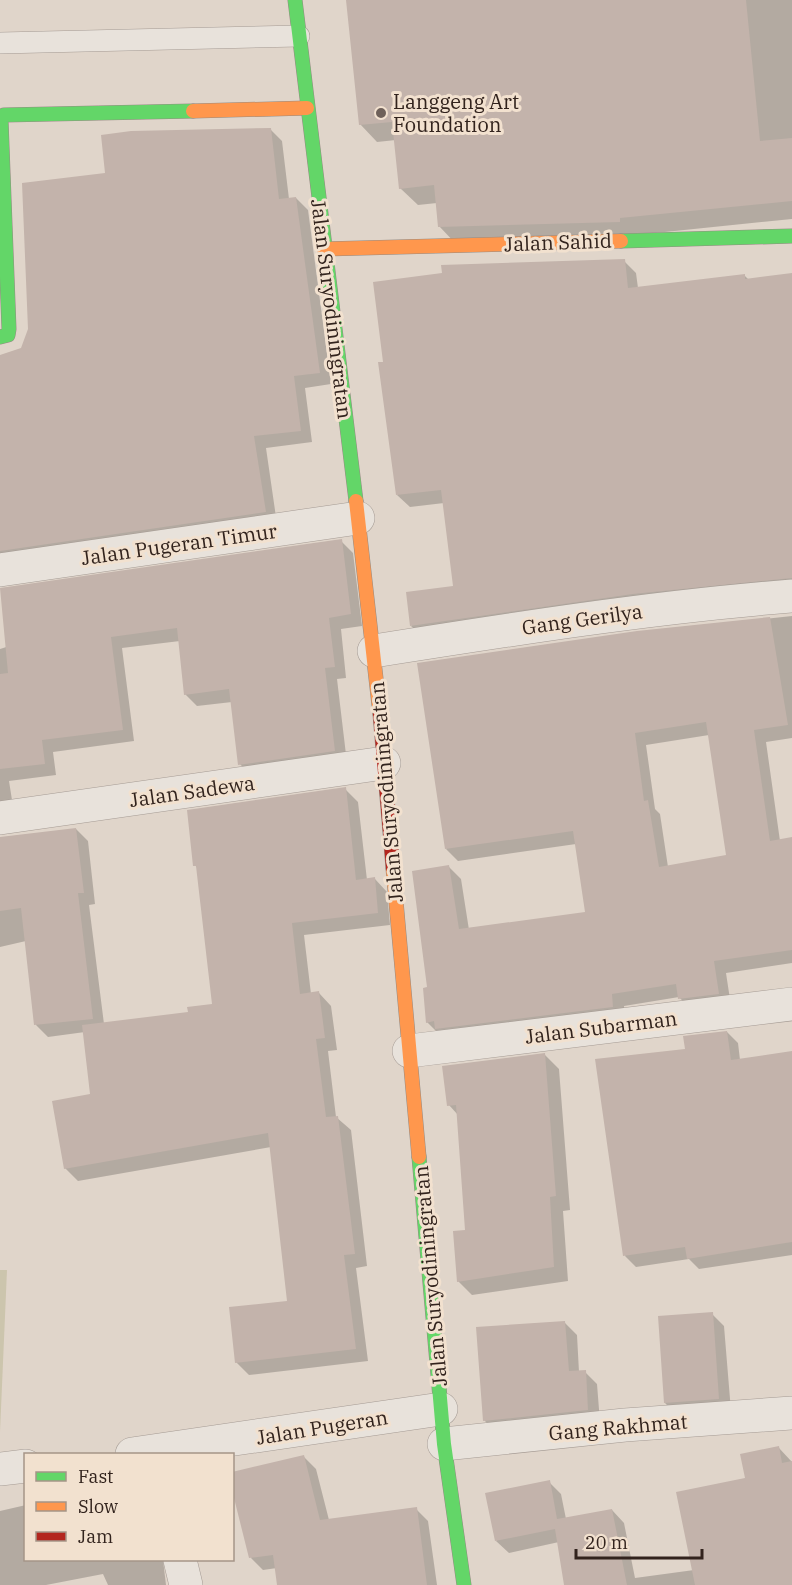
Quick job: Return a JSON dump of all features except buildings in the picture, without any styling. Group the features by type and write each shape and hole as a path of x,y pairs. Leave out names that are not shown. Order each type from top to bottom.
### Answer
{"street":[{"name":"Jalan Suryodiningratan","path":"295,0 374,651 444,1444 464,1585"},
{"path":"0,337 8,335 9,329 1,120 4,115 307,108"},
{"name":"Jalan Sahid","path":"324,249 792,236"},
{"name":"Jalan Pugeran Timur","path":"0,570 358,518"},
{"name":"Gang Gerilya","path":"374,651 607,615 700,603 792,596"},
{"name":"Jalan Sadewa","path":"0,818 384,763"},
{"name":"Jalan Subarman","path":"410,1050 792,1004"},
{"name":"Jalan Pugeran","path":"156,1453 441,1409"},
{"name":"Gang Rakhmat","path":"444,1444 625,1425 792,1413"},
{"path":"0,1469 24,1466"},
{"path":"180,1561 186,1585"}],"lane":[{"path":"0,43 299,36"}],"shaded area":[{"path":"0,1270 7,1270 0,1432"}],"traffic: fast":[{"path":"295,0 356,501"},
{"path":"0,337 8,335 9,329 1,120 4,115 193,111"},
{"path":"621,241 792,236"},
{"path":"419,1157 444,1444 464,1585"}],"traffic: slow":[{"path":"193,111 307,108"},
{"path":"324,249 621,241"},
{"path":"356,501 380,714"},
{"path":"393,868 419,1157"}],"traffic: jam":[{"path":"380,714 393,868"}],"place":[{"name":"Langgeng Art Foundation","path":"381,113"}]}
